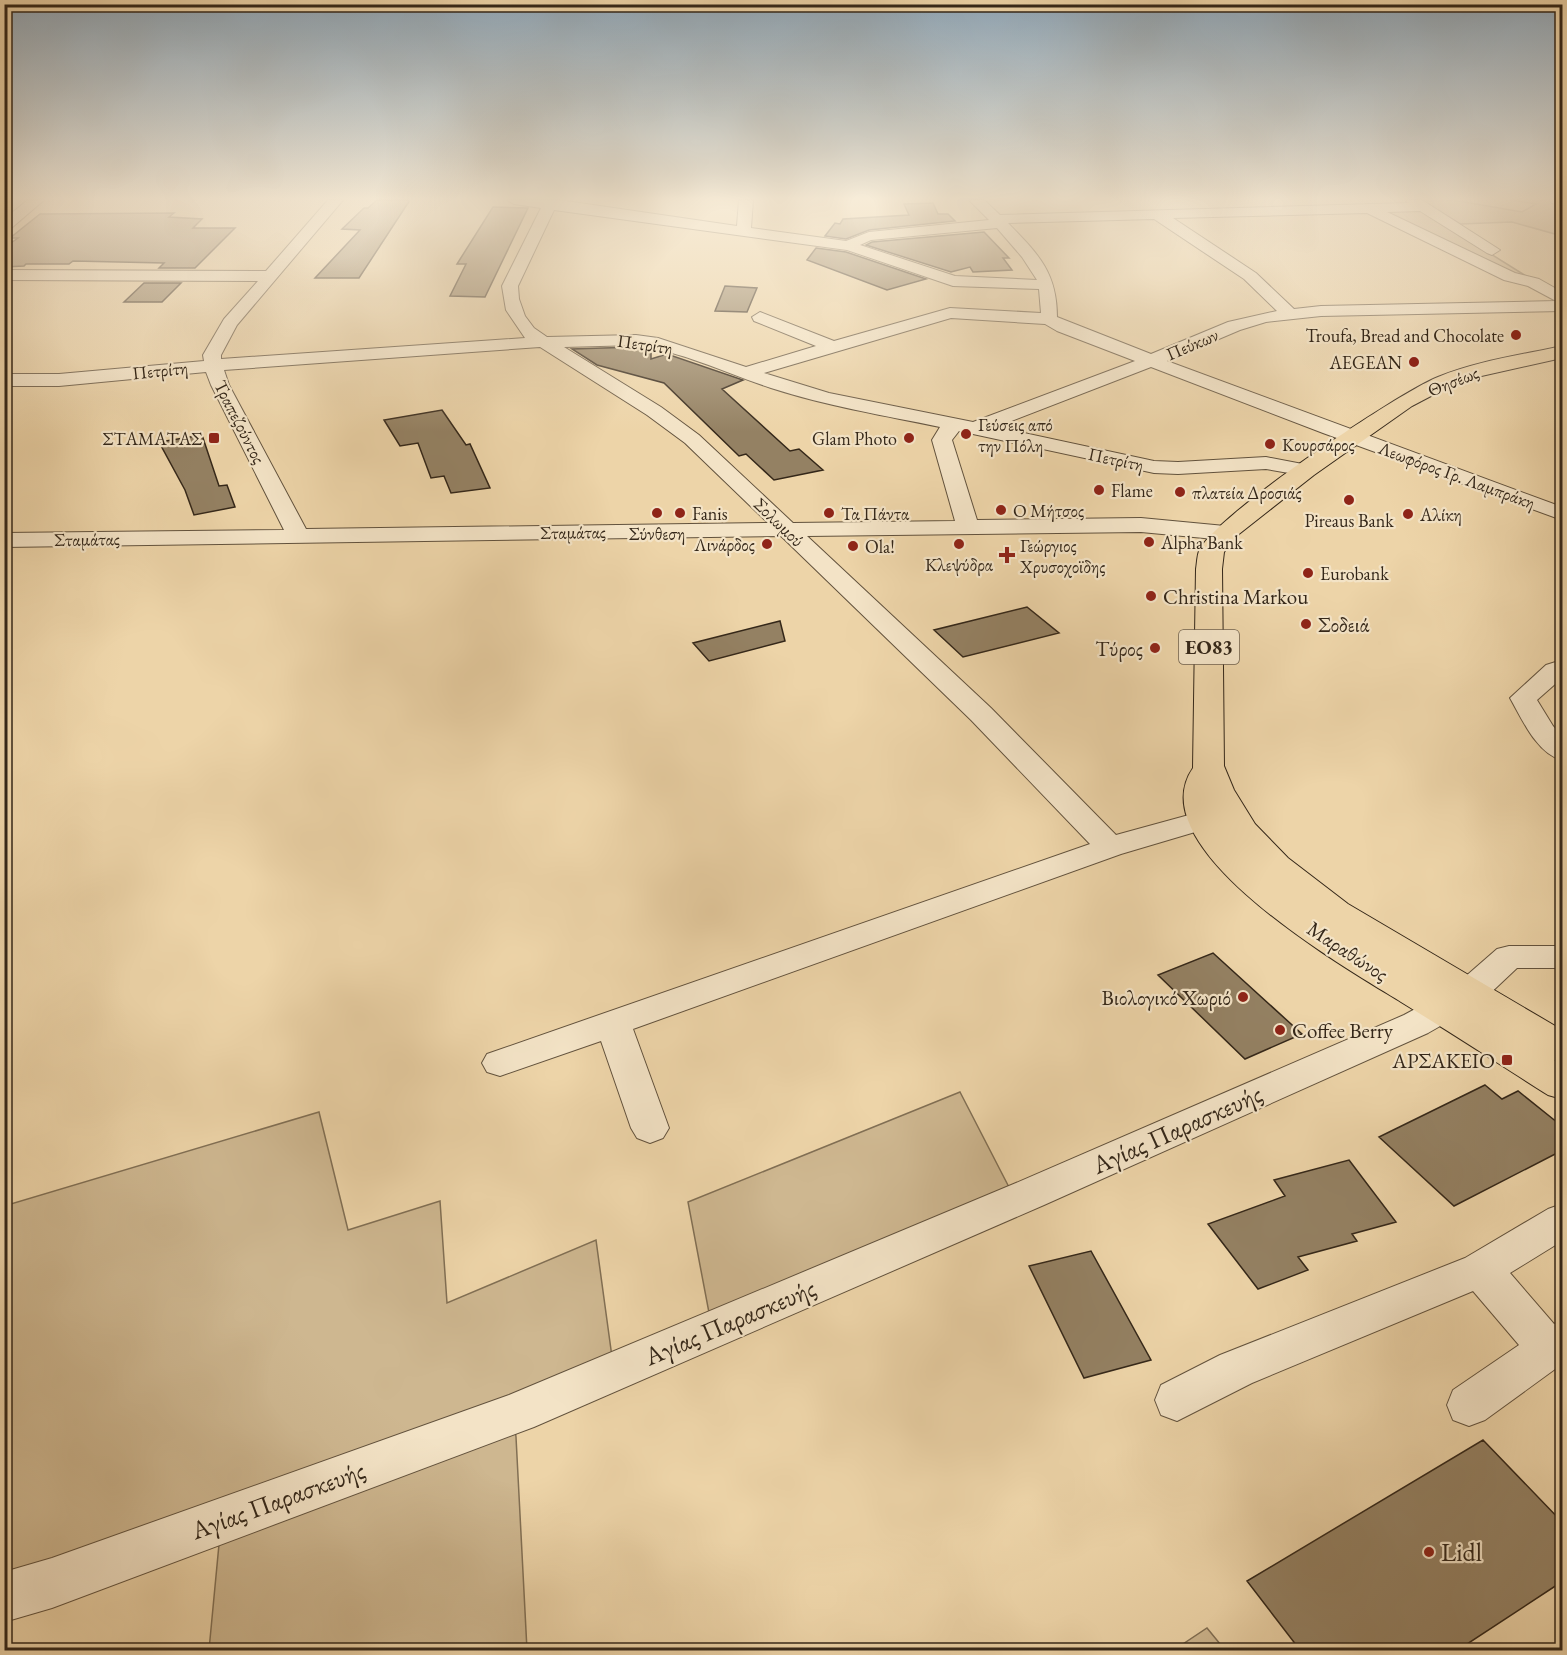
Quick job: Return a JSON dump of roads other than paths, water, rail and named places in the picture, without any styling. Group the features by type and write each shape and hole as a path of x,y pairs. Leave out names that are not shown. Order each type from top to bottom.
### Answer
{"main road":[{"name":"Θησέως","path":"1354,437 1405,402 1443,382 1471,372 1563,352"},
{"name":"Μαραθώνος","path":"1354,437 1306,470 1230,529 1212,551 1209,569 1208,766 1201,792 1217,817 1237,866 1269,895 1322,935 1456,1001 1512,1035 1563,1084"},
{"name":"Μαραθώνος","path":"1512,1035 1563,1048"}],"street":[{"name":"Τραπεζούντος","path":"271,277 230,323 212,355 220,385 298,536"},
{"name":"Σολωμού","path":"514,277 510,286 509,299 514,312 528,332 654,411 692,439 981,714 1110,847"},
{"path":"942,277 953,281 1047,285"},
{"path":"747,372 950,313 1049,319 1047,285 1043,277"},
{"path":"1251,277 1289,313"},
{"path":"1511,277 1533,282 1563,298"},
{"path":"1532,277 1533,282"},
{"path":"950,313 953,281"},
{"name":"Πεύκων","path":"965,426 1151,361 1234,326 1264,317 1289,313 1563,306"},
{"path":"760,317 832,347"},
{"name":"Λεωφόρος Γρ. Λαμπράκη","path":"1049,319 1063,327 1151,361 1563,514"},
{"name":"Πετρίτη","path":"4,380 69,379 213,364 542,342 611,339 658,342 826,398 1154,467 1178,468 1266,463 1306,470"},
{"path":"965,426 947,431 942,440 968,528"},
{"path":"1522,500 1563,499"},
{"name":"Σταμάτας","path":"4,540 1141,525 1230,529"},
{"path":"1563,668 1523,698 1542,730 1563,752"},
{"path":"500,1063 1110,847 1217,817"},
{"name":"Αγίας Παρασκευής","path":"4,1597 51,1583 518,1412 1030,1194 1405,1029 1456,1001 1509,957 1563,957"},
{"path":"613,1023 650,1128"},
{"path":"1177,1400 1236,1369 1480,1270 1563,1221"},
{"path":"1469,1406 1555,1345 1514,1307 1480,1270"}],"place":[{"name":"Troufa, Bread and Chocolate","path":"1516,335"},
{"name":"AEGEAN","path":"1414,362"},
{"name":"Γεύσεις από την Πόλη","path":"966,434"},
{"name":"ΣΤΑΜΑΤΑΣ","path":"214,438"},
{"name":"Glam Photo","path":"909,438"},
{"name":"Κουρσάρος","path":"1270,444"},
{"name":"Flame","path":"1099,490"},
{"name":"πλατεία Δροσιάς","path":"1180,492"},
{"name":"Pireaus Bank","path":"1349,500"},
{"name":"Ο Μήτσος","path":"1001,510"},
{"name":"Σύνθεση","path":"657,513"},
{"name":"Fanis","path":"680,513"},
{"name":"Τα Πάντα","path":"829,513"},
{"name":"Αλίκη","path":"1408,514"},
{"name":"Alpha Bank","path":"1149,542"},
{"name":"Λινάρδος","path":"767,544"},
{"name":"Κλεψύδρα","path":"959,544"},
{"name":"Ola!","path":"853,546"},
{"name":"Γεώργιος Χρυσοχοϊδης","path":"1007,555"},
{"name":"Eurobank","path":"1308,573"},
{"name":"Christina Markou","path":"1151,596"},
{"name":"Σοδειά","path":"1306,624"},
{"name":"Τύρος","path":"1155,648"},
{"name":"Βιολογικό Χωριό","path":"1243,997"},
{"name":"Coffee Berry","path":"1280,1030"},
{"name":"ΑΡΣΑΚΕΙΟ","path":"1507,1060"},
{"name":"Lidl","path":"1429,1552"}]}
